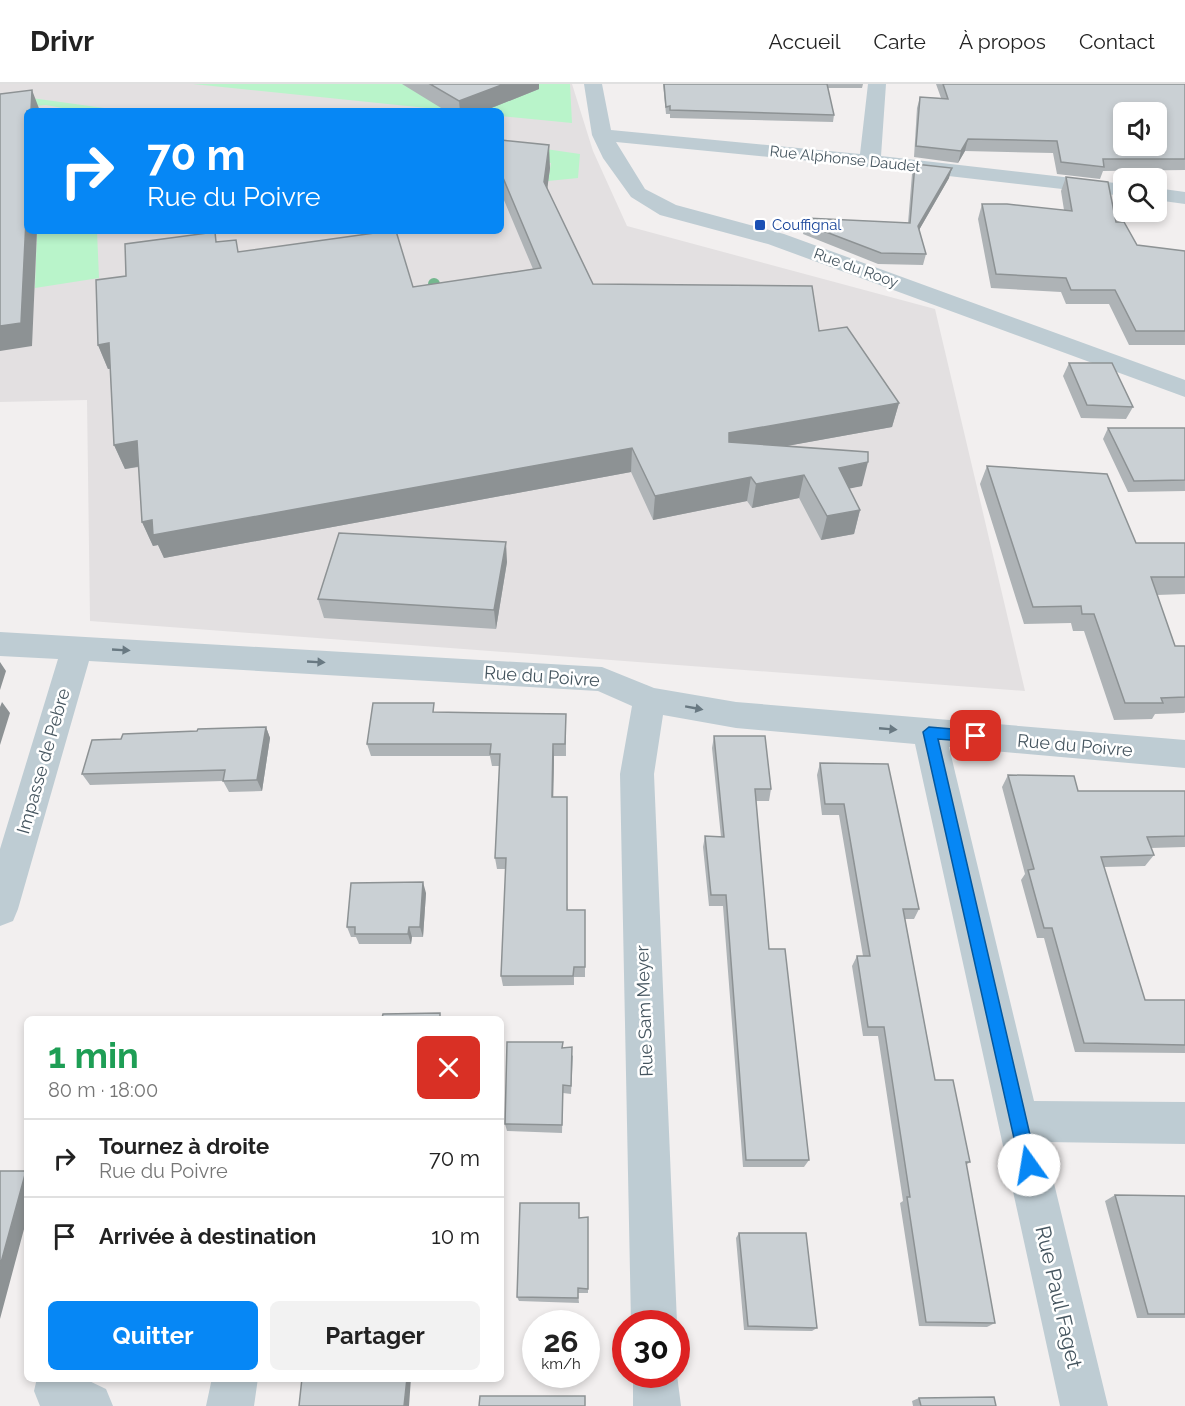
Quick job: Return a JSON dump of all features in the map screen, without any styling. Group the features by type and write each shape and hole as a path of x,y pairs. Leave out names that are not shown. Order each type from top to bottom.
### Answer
{"street":[{"name":"Rue du Rooy","path":"593,84 602,135 613,159 638,194 668,210 776,239 1185,389"},
{"path":"870,161 877,84"},
{"name":"Rue Alphonse Daudet","path":"602,135 870,161 1113,189"},
{"path":"1167,196 1185,198"},
{"name":"Rue du Poivre","path":"0,644 602,679 650,700 736,716 1185,754"},
{"name":"Impasse de Pebre","path":"0,909 76,648"},
{"name":"Rue Sam Meyer","path":"650,700 637,774 654,1310"},
{"name":"Rue Paul Faget","path":"929,732 1084,1406"},
{"path":"1018,1121 1185,1123"},
{"path":"59,1382 57,1391 89,1406"},
{"path":"230,1406 234,1382"},
{"path":"656,1388 657,1406"}],"shaded area":[{"path":"0,84 572,84 593,151 627,226 935,309 1025,691 90,621 87,400 0,402"}],"green space":[{"path":"193,84 570,84 572,123 504,116 504,108 427,108"},
{"path":"24,97 104,108 62,108 46,105 24,107"},
{"path":"518,145 580,154 578,178 548,181 551,163 533,162 504,155 504,152"},
{"path":"37,234 97,234 99,278 35,288"}],"building":[{"path":"430,84 504,84 459,101"},
{"path":"664,84 827,84 834,115 670,110 670,106 666,107"},
{"path":"943,84 1185,84 1185,159 1103,159 1104,167 1061,162 1057,141 968,139 961,151 916,146 920,97 948,99"},
{"path":"32,90 31,108 24,108 25,234 21,323 0,326 0,94"},
{"path":"504,140 549,145 544,182 593,284 812,286 819,331 847,327 899,403 729,433 729,442 868,452 868,462 839,468 860,510 827,516 804,475 756,484 751,477 655,496 632,448 153,535 152,520 142,522 137,441 114,445 109,343 98,345 96,280 126,276 125,244 215,234 216,242 236,240 238,252 367,234 397,234 413,287 541,268 504,180"},
{"path":"915,164 952,168 918,226 926,254 881,253 805,224 806,218 910,223"},
{"path":"1066,177 1108,182 1113,207 1113,222 1124,222 1137,245 1185,251 1185,331 1136,331 1115,290 1071,290 1066,278 996,274 982,204 1007,204 1072,211"},
{"path":"1069,363 1112,363 1133,407 1087,405"},
{"path":"1108,428 1185,428 1185,480 1134,481"},
{"path":"987,466 1107,474 1136,543 1185,543 1185,577 1151,577 1175,646 1185,646 1185,697 1161,698 1163,703 1125,703 1094,614 1082,614 1081,606 1033,607"},
{"path":"339,533 506,542 494,610 318,599"},
{"path":"373,703 434,703 433,712 566,714 565,744 553,744 552,797 567,797 567,910 585,910 585,967 574,967 573,976 501,976 506,858 495,858 500,754 490,754 491,744 367,744"},
{"path":"266,727 257,780 223,781 225,770 82,774 92,740 121,739 123,734"},
{"path":"714,736 765,736 771,789 755,789 769,949 785,949 809,1160 746,1160 726,895 711,895 705,836 724,837"},
{"path":"820,763 888,764 919,909 903,909 935,1080 953,1080 970,1162 966,1162 995,1323 926,1322 884,1027 868,1027 857,956 870,956 844,804 825,804"},
{"path":"1008,775 1074,776 1078,791 1185,791 1185,836 1147,837 1154,855 1101,857 1145,1000 1185,1000 1185,1045 1084,1043 1052,928 1044,928 1028,870 1034,869"},
{"path":"423,882 420,927 409,927 408,934 355,934 355,927 347,927 351,883"},
{"path":"440,1013 440,1016 382,1016 383,1014"},
{"path":"507,1042 563,1042 562,1048 572,1047 571,1086 563,1085 562,1125 505,1124"},
{"path":"0,1171 24,1171 24,1178 0,1266"},
{"path":"1115,1195 1185,1196 1185,1314 1148,1314"},
{"path":"520,1203 579,1203 579,1218 588,1217 588,1289 578,1288 578,1298 517,1297"},
{"path":"739,1233 806,1233 817,1328 748,1326"},
{"path":"302,1382 407,1382 404,1406 299,1406"},
{"path":"480,1396 585,1396 585,1406 479,1406"},
{"path":"994,1397 996,1406 921,1406 919,1398"}],"place":[{"name":"Couffignal","path":"760,225"}],"route":[{"path":"976,736 929,732 1029,1165"}]}
